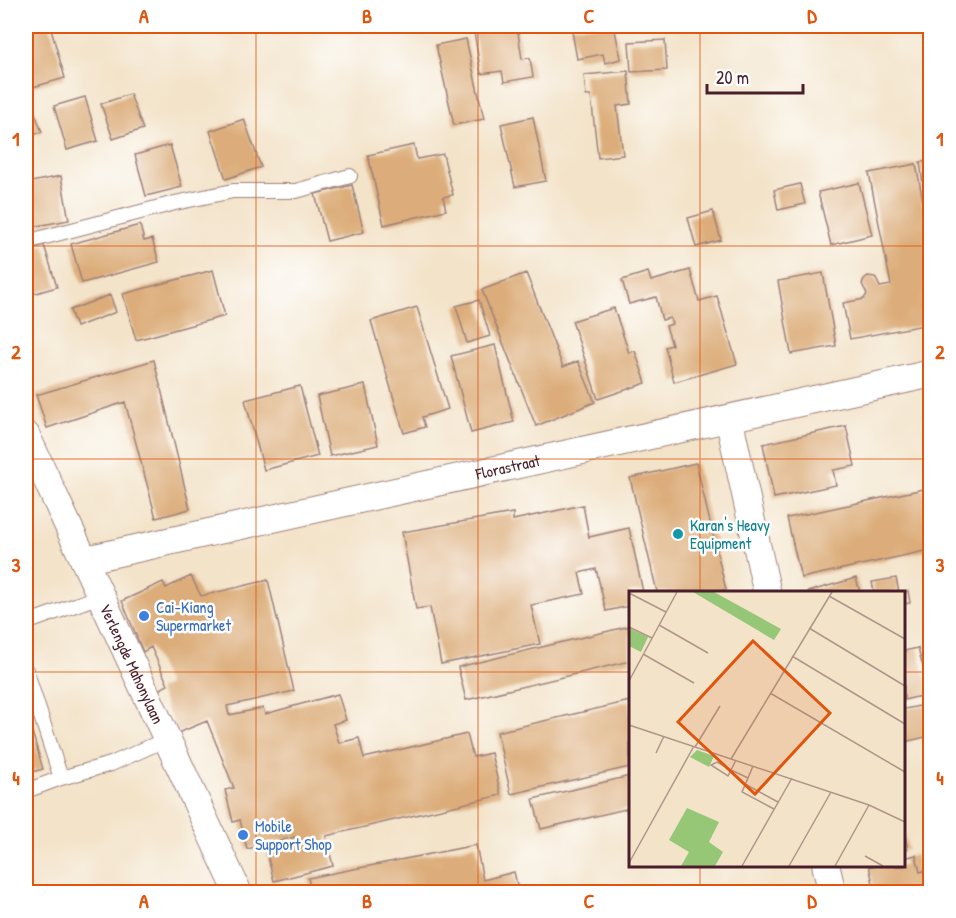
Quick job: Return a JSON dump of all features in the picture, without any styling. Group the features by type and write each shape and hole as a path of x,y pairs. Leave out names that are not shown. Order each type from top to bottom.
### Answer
{"street":[{"name":"Florastraat","path":"84,560 930,374"},
{"path":"729,419 766,591"},
{"name":"Verlengde Mahonylaan","path":"26,435 238,892"},
{"path":"826,867 832,892"}],"lane":[{"path":"26,242 175,202 233,191 296,191 350,176"},
{"path":"26,622 100,597"},
{"path":"26,670 61,778"},
{"path":"26,791 111,764 167,740"}],"building":[{"path":"26,26 50,26 65,78 26,89"},
{"path":"473,26 517,26 522,59 530,58 533,77 504,82 502,71 481,74"},
{"path":"571,26 614,26 621,59 605,63 603,54 577,59"},
{"path":"466,39 484,119 454,125 436,45"},
{"path":"665,40 667,70 631,72 629,42"},
{"path":"628,71 631,104 617,106 623,155 598,158 591,96 586,96 584,75"},
{"path":"130,94 143,129 113,139 101,104"},
{"path":"29,97 42,132 26,137 26,98"},
{"path":"85,97 98,141 67,150 54,106"},
{"path":"533,117 546,181 515,187 501,124"},
{"path":"244,119 261,167 226,179 210,131"},
{"path":"170,145 182,187 146,196 135,155"},
{"path":"414,145 417,159 443,154 453,195 443,197 446,210 384,225 368,155"},
{"path":"930,161 930,184 923,185 920,162"},
{"path":"916,164 930,238 930,324 850,339 843,303 864,299 867,294 862,284 868,276 875,277 880,287 891,285 869,173"},
{"path":"61,176 69,220 26,228 26,183"},
{"path":"859,183 872,235 831,245 818,192"},
{"path":"800,184 805,204 778,210 774,190"},
{"path":"352,185 364,232 327,241 315,194"},
{"path":"713,211 721,240 696,247 688,218"},
{"path":"140,225 144,241 152,239 159,262 82,283 71,244"},
{"path":"44,245 57,287 26,296 26,251"},
{"path":"213,270 225,316 136,340 123,294"},
{"path":"690,270 699,301 717,296 737,364 674,382 665,347 672,345 666,326 672,324 670,318 662,320 656,297 629,304 622,280 648,272 651,281"},
{"path":"526,273 563,367 578,361 595,402 536,426 482,290"},
{"path":"823,273 836,346 791,354 778,281"},
{"path":"110,295 116,312 76,327 70,310"},
{"path":"479,300 490,336 467,343 456,306"},
{"path":"417,307 448,409 422,417 425,427 404,433 371,321"},
{"path":"614,308 629,353 635,351 646,383 598,399 572,321"},
{"path":"495,345 514,422 471,433 451,356"},
{"path":"154,360 190,509 156,518 125,402 47,428 36,395"},
{"path":"365,385 378,445 330,456 317,396"},
{"path":"300,386 318,456 264,470 245,400"},
{"path":"930,419 930,434 926,420"},
{"path":"846,426 855,466 833,470 836,485 774,498 763,444"},
{"name":"Karan's Heavy Equipment","path":"696,463 726,590 657,591 630,478"},
{"path":"924,489 930,514 930,550 801,578 787,518"},
{"path":"583,505 589,537 629,528 643,591 629,591 629,606 606,611 596,569 579,573 584,594 531,605 540,644 441,664 430,607 416,609 402,532 513,513 513,520"},
{"path":"191,576 201,596 268,580 294,691 227,706 229,715 263,708 265,714 338,694 346,720 333,724 339,743 359,738 364,758 467,734 473,757 491,753 501,795 326,836 333,866 274,881 266,850 297,843 295,837 247,849 240,820 233,822 225,790 234,788 207,721 178,733 158,690 168,685 151,647 143,652 122,601 163,582 166,588"},
{"path":"856,578 860,591 810,591"},
{"path":"896,578 899,591 874,591 872,582"},
{"path":"908,591 910,603 905,604 905,592"},
{"path":"629,626 629,661 466,700 458,667"},
{"path":"918,648 930,694 905,700 905,651"},
{"path":"629,701 629,767 511,794 497,732"},
{"path":"930,704 930,736 905,742 905,709"},
{"path":"26,711 43,769 26,774"},
{"path":"629,776 629,808 541,829 533,799"},
{"path":"476,845 483,880 514,872 519,892 311,892 308,878"},
{"path":"916,855 920,872 930,869 930,892 875,892 869,867 905,867 905,858"}],"place":[{"name":"Karan's Heavy Equipment","path":"678,534"},
{"name":"Cai-Kiang Supermarket","path":"144,616"},
{"name":"Mobile Support Shop","path":"243,835"}]}
